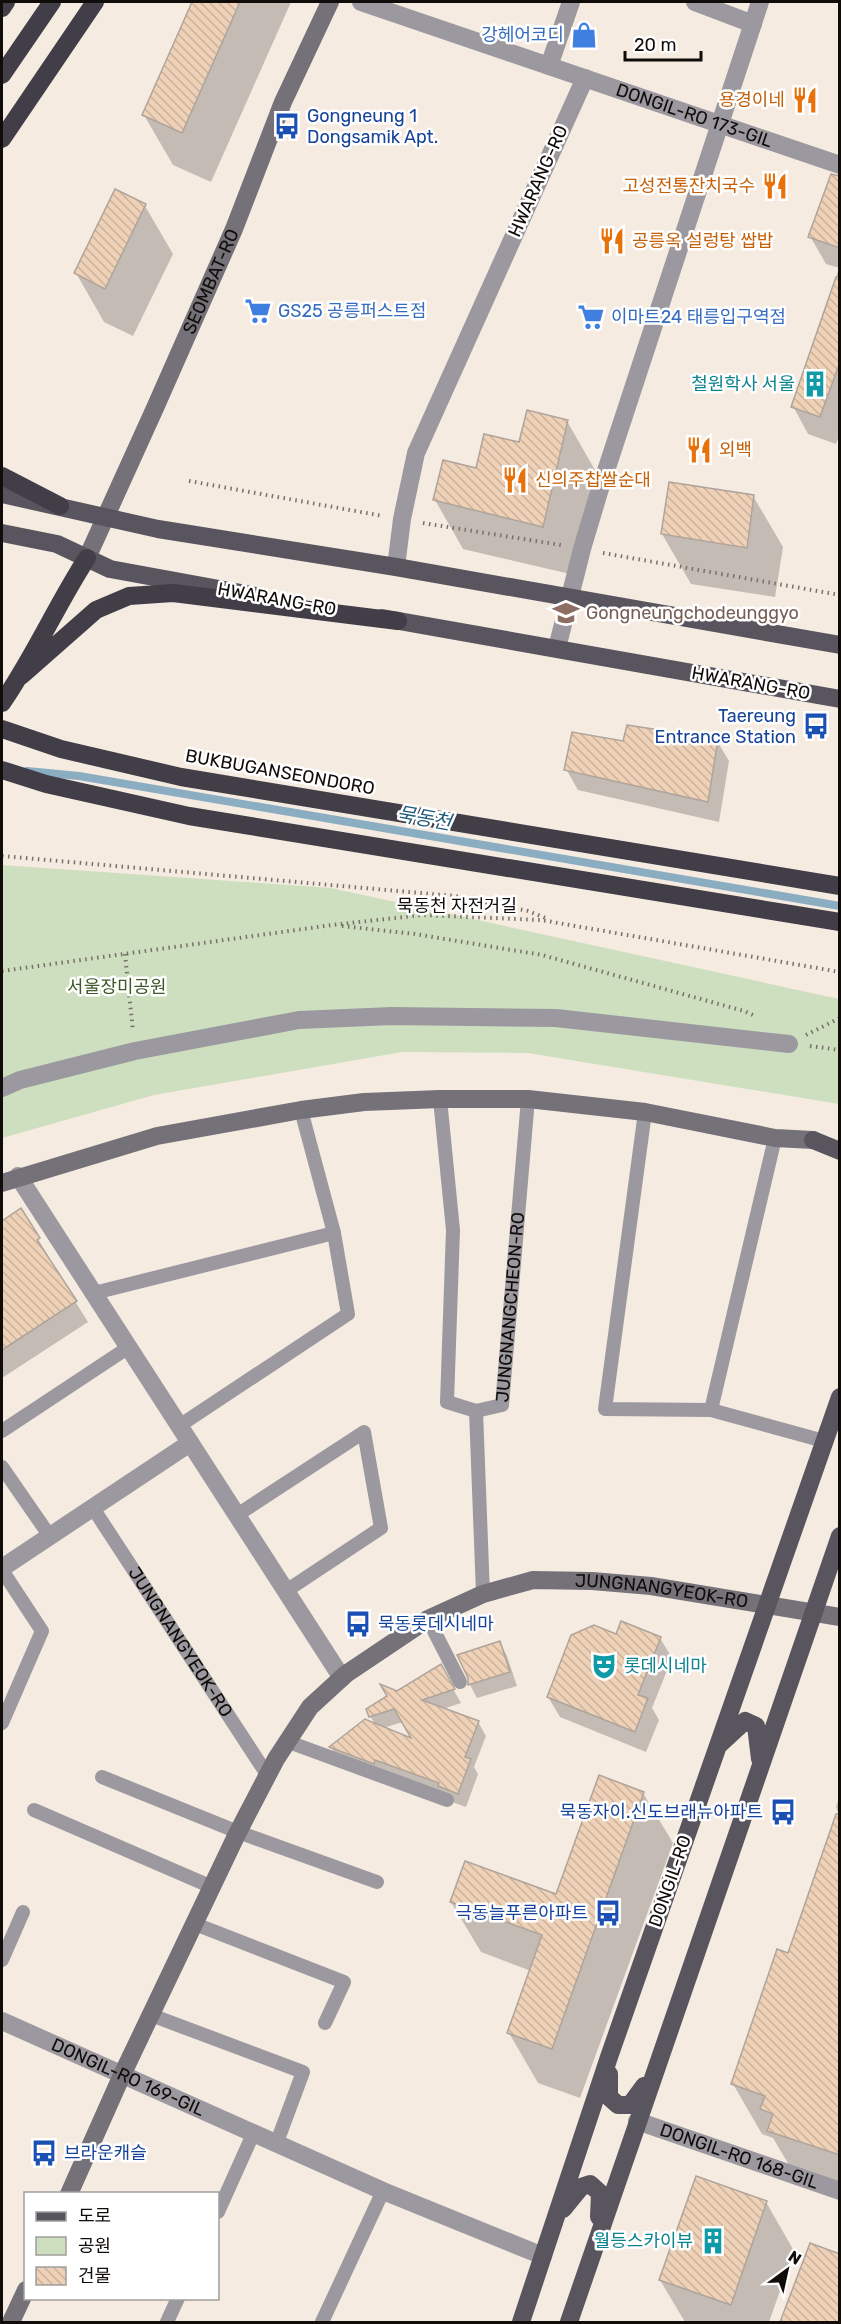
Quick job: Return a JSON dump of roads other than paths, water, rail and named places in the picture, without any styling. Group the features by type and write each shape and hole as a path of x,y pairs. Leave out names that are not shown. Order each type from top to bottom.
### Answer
{"highway":[{"path":"2,8 6,2"},
{"path":"2,75 52,2"},
{"path":"2,139 95,2"},
{"path":"2,476 60,506"},
{"path":"2,703 21,676 66,591 87,558"},
{"path":"21,676 96,610 129,596 173,593 399,621"},
{"name":"BUKBUGANSEONDORO","path":"2,729 61,749 181,777 840,885"},
{"path":"2,770 46,784 189,816 840,922"}],"main road":[{"name":"SEOMBAT-RO","path":"87,558 234,229 283,102 330,2"},
{"path":"2,494 158,529 396,567 840,645"},
{"name":"HWARANG-RO","path":"2,533 57,544 102,567 119,572 840,699"},
{"path":"10,1180 157,1136 301,1110 364,1102 440,1099 528,1100 645,1112 775,1138 840,1140"},
{"path":"813,1140 840,1151"},
{"name":"DONGIL-RO","path":"521,2322 609,2057 840,1397"},
{"path":"569,2322 840,1536"},
{"name":"JUNGNANGYEOK-RO","path":"69,2192 122,2075 238,1832 286,1741 310,1707 342,1678 428,1619 483,1594 533,1580 592,1581 651,1586 840,1617"},
{"path":"717,1747 745,1721 756,1726 760,1764"},
{"path":"609,2057 609,2097 618,2105 630,2105 654,2074"},
{"path":"556,2217 581,2187 590,2184 600,2193 599,2233"},
{"path":"11,2322 24,2294"}],"street":[{"name":"DONGIL-RO 173-GIL","path":"361,2 840,165"},
{"path":"549,66 571,2"},
{"path":"695,2 753,24"},
{"path":"557,648 582,549 760,2"},
{"name":"HWARANG-RO","path":"396,567 402,519 416,453 585,78"},
{"path":"2,1088 20,1080 135,1051 299,1020 392,1016 556,1018 789,1044"},
{"path":"10,1180 93,1293 342,1678"},
{"path":"2,1569 49,1535 190,1443"},
{"name":"DONGIL-RO 169-GIL","path":"2,2021 383,2191 543,2256"},
{"name":"DONGIL-RO 168-GIL","path":"637,2121 840,2191"}],"lane":[{"name":"JUNGNANGCHEON-RO","path":"440,1099 453,1230 447,1401 477,1411 502,1405 528,1100"},
{"path":"179,1425 348,1314 334,1233 301,1110"},
{"path":"645,1112 605,1409 711,1410 824,1441"},
{"path":"711,1410 775,1138"},
{"path":"93,1293 334,1233"},
{"path":"2,1431 129,1347"},
{"path":"477,1411 483,1594"},
{"path":"237,1515 364,1432 381,1528 285,1591"},
{"path":"2,1467 49,1535"},
{"name":"JUNGNANGYEOK-RO","path":"93,1508 268,1776"},
{"path":"2,1569 42,1631 2,1723"},
{"path":"428,1619 460,1682"},
{"path":"286,1741 447,1800"},
{"path":"102,1777 238,1832 376,1882"},
{"path":"34,1810 212,1887"},
{"path":"2,1960 23,1912"},
{"path":"195,1924 344,1982 325,2023"},
{"path":"151,2015 303,2072 277,2142"},
{"path":"219,2210 254,2132"},
{"path":"322,2322 383,2191"},
{"path":"167,2322 177,2300"}],"waterway":[{"name":"묵동천","path":"27,771 79,776 840,906"}],"place":[{"name":"강헤어코디","path":"584,35"},
{"name":"용경이네","path":"805,100"},
{"name":"Gongneung 1 Dongsamik Apt.","path":"287,126"},
{"name":"고성전통잔치국수","path":"775,186"},
{"name":"공릉옥 설렁탕 쌉밥","path":"612,241"},
{"name":"GS25 공릉퍼스트점","path":"258,311"},
{"name":"이마트24 태릉입구역점","path":"591,317"},
{"name":"철원학사 서울","path":"815,384"},
{"name":"외백","path":"699,450"},
{"name":"신의주찹쌀순대","path":"515,480"},
{"name":"Gongneungchodeunggyo","path":"566,613"},
{"name":"Taereung Entrance Station","path":"816,726"},
{"name":"묵동롯데시네마","path":"358,1624"},
{"name":"롯데시네마","path":"604,1666"},
{"name":"묵동자이.신도브래뉴아파트","path":"783,1812"},
{"name":"극동늘푸른아파트","path":"608,1913"},
{"name":"브라운캐슬","path":"44,2153"},
{"name":"월등스카이뷰","path":"713,2241"}],"park label":[{"name":"서울장미공원","path":"117,987"}]}
